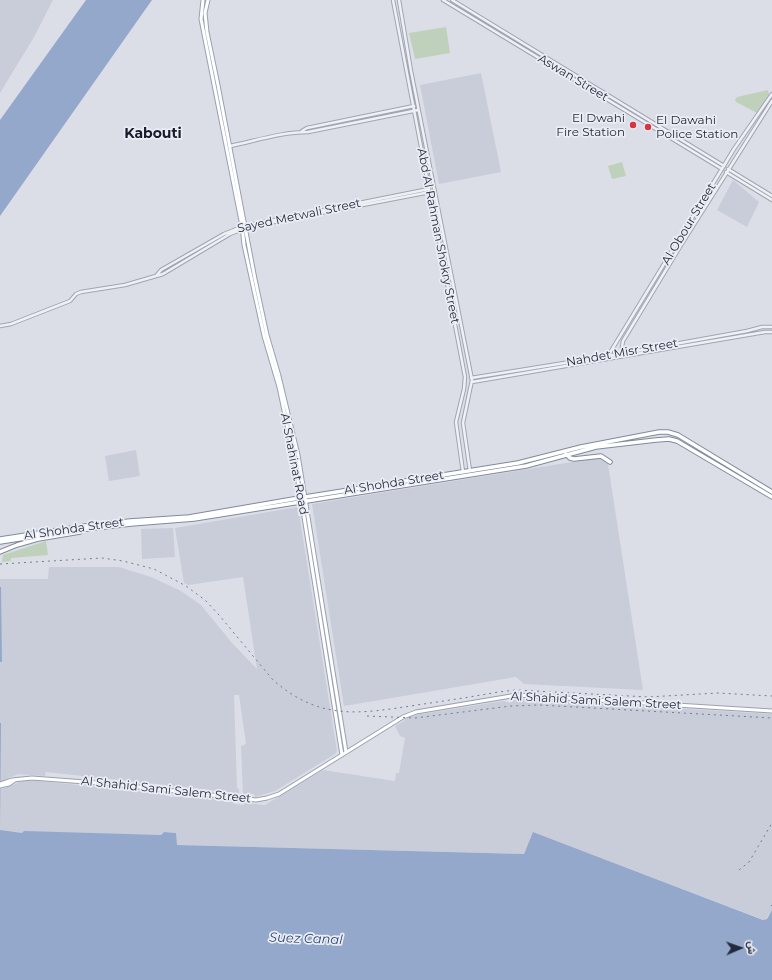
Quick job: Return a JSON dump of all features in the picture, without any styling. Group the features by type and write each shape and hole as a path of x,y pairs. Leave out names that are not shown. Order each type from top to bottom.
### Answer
{"highway":[{"name":"Al Shohda Street","path":"362,490 525,462 581,447 665,432 678,435 772,492"},
{"path":"665,432 664,437 666,439"},
{"path":"654,433 656,435 656,440"},
{"name":"Al Shohda Street","path":"0,541 130,521 189,517 526,466 596,447 666,439 677,442 772,497"},
{"path":"566,454 570,458 574,459 600,456 610,462"},
{"name":"Al Shohda Street","path":"46,533 131,524 188,520 301,499"},
{"path":"0,552 38,539 77,533 88,529"}],"main road":[{"path":"203,0 201,19 234,176"},
{"path":"208,0 206,9 206,28 230,146 234,176"},
{"name":"Al Shahinat Road","path":"234,176 243,227 267,335 277,365 296,446 306,499 320,583 342,755"},
{"name":"Al Shahinat Road","path":"243,227 246,252 262,329 279,387 290,439 346,752"},
{"path":"290,439 292,440 294,438"},
{"path":"291,447 293,445 296,446"},
{"path":"313,572 318,571"},
{"path":"315,584 320,583"},
{"name":"Al Shahid Sami Salem Street","path":"2,785 15,780 29,778 92,782 256,800 279,794 412,713 509,696 527,695 772,710"}],"street":[{"name":"Abd Al Rahman Shokry Street","path":"393,0 454,315 465,382 456,426 463,472"},
{"name":"Abd Al Rahman Shokry Street","path":"399,0 400,15 417,106 472,382 464,415 463,427 470,471"},
{"name":"Aswan Street","path":"443,0 723,168"},
{"name":"Aswan Street","path":"452,0 723,168"},
{"path":"396,19 399,19 400,15"},
{"path":"398,27 399,25 402,26"},
{"path":"406,72 411,72"},
{"name":"Al Obour Street","path":"608,356 734,149 772,94"},
{"name":"Al Obour Street","path":"625,353 622,348 623,340 727,171 772,102"},
{"path":"230,146 302,131 307,128 417,106"},
{"path":"302,131 308,132 418,110"},
{"path":"742,138 743,141 747,141"},
{"path":"420,141 424,140"},
{"path":"734,149 737,148 739,152"},
{"path":"727,171 772,196"},
{"path":"727,171 772,200"},
{"name":"Sayed Metwali Street","path":"0,326 11,324 70,301 76,294 81,292 125,285 156,276 162,270 224,234 243,227 430,190"},
{"path":"691,220 695,223"},
{"path":"454,315 458,314"},
{"path":"632,318 636,320"},
{"path":"455,322 459,321"},
{"name":"Nahdet Misr Street","path":"471,378 608,356 748,331 762,327 772,327"},
{"name":"Nahdet Misr Street","path":"472,382 772,332"},
{"path":"460,406 462,408 466,407"},
{"path":"458,413 462,413 464,415"},
{"path":"462,464 465,465 469,463"}],"shaded area":[{"path":"0,0 53,0 34,37 0,93"},
{"path":"481,73 501,172 439,184 420,85"},
{"path":"733,180 759,202 747,227 717,210"},
{"path":"136,450 140,476 109,481 105,456"},
{"path":"603,457 607,458 643,690 524,684 516,677 344,706 312,504"},
{"path":"298,507 337,751 335,754 275,791 255,797 254,794 243,794 241,746 246,744 239,695 234,695 237,788 239,789 239,793 46,772 45,776 18,774 0,782 0,579 48,579 49,567 119,567 151,577 181,591 201,605 232,643 257,669 243,577 188,585 184,583 175,528"},
{"path":"173,528 175,557 142,559 141,529"},
{"path":"516,699 772,714 772,910 766,919 764,920 533,832 524,854 176,845 176,833 164,832 161,835 22,833 0,830 0,789 28,780 109,788 110,790 113,789 168,794 170,797 179,796 219,799 226,802 243,805 245,803 265,805 323,770 395,781 396,773 399,773 405,738 400,736 395,726 409,716 503,701 510,703 512,700"}],"green space":[{"path":"446,27 450,53 415,59 409,33"},
{"path":"768,90 769,95 757,113 736,102 735,100 737,97"},
{"path":"622,162 626,176 612,179 608,166"},
{"path":"46,541 48,555 11,558 11,561 2,562 3,555"}],"water":[{"path":"86,0 152,0 0,216 0,120"},
{"path":"1,587 2,662 0,662"},
{"path":"0,723 1,723 0,826"},
{"name":"Suez Canal","path":"0,830 22,833 24,831 161,835 164,832 176,833 177,845 524,854 533,832 763,920 767,919 772,910 772,980 0,980"}],"railway":[{"path":"0,564 102,558 123,561 154,569 186,586 205,600 273,680 290,693 307,702 324,708 341,711 377,711 516,690 648,697 718,693 772,696"},
{"path":"367,716 415,718 511,706 539,705 772,718"},
{"path":"739,870 749,862 772,823"}],"place":[{"name":"El Dwahi Fire Station","path":"633,125"},
{"name":"El Dawahi Police Station","path":"648,127"}],"district":[{"name":"Kabouti","path":"153,134"}]}
